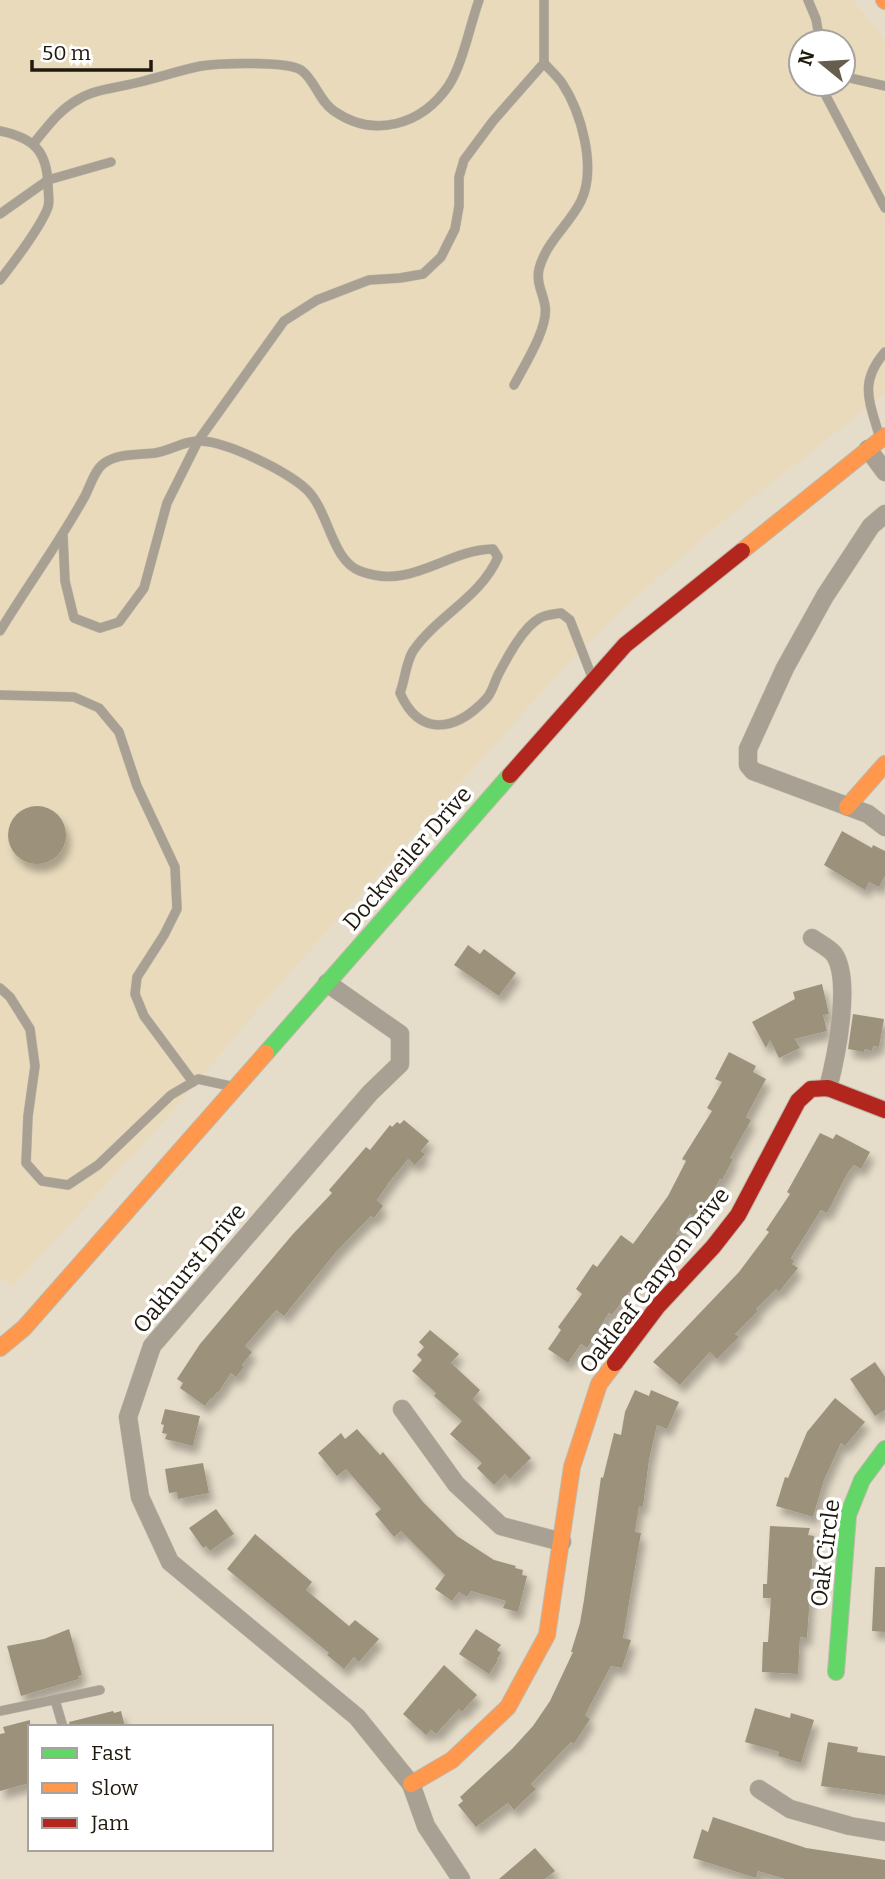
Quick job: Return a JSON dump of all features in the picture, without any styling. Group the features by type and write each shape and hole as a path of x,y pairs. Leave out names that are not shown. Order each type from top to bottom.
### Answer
{"street":[{"path":"878,442 885,472"},
{"name":"Dockweiler Drive","path":"0,1348 23,1328 625,645 878,442"},
{"path":"885,514 871,526 825,596 785,668 748,750 748,765 753,771 868,814 885,827"},
{"path":"847,807 885,764"},
{"path":"813,938 833,953 842,973 838,1054 828,1087 885,1110"},
{"name":"Oakhurst Drive","path":"327,983 400,1034 400,1063 370,1093 152,1346 128,1417 140,1497 170,1562 356,1717 411,1784 426,1826 461,1879"},
{"name":"Oakleaf Canyon Drive","path":"411,1784 452,1759 508,1707 547,1635 572,1467 600,1384 658,1306 713,1247 738,1215 798,1101 811,1089 828,1087"},
{"path":"401,1409 456,1484 500,1526 562,1542"},
{"name":"Oak Circle","path":"836,1672 848,1515 853,1495 874,1460 885,1449"},
{"path":"759,1789 790,1809 850,1826 885,1832"}],"lane":[{"path":"34,143 61,110 82,97 201,66 286,65 300,70 332,110 352,121 399,125 424,110 449,85 479,0"},
{"path":"63,536 65,581 74,618 100,628 119,622 144,588 167,503 198,440 284,321 317,300 369,280 423,274 441,257 455,229 459,206 459,177 464,160 544,63 544,0"},
{"path":"808,0 818,28"},
{"path":"514,385 533,350 544,317 546,308 538,273 544,254 581,200 586,181 587,146 578,116 562,83 544,63"},
{"path":"857,80 885,86"},
{"path":"827,98 885,208"},
{"path":"0,131 18,135 34,143 47,168 49,205 18,257 0,280"},
{"path":"0,214 48,180 111,162"},
{"path":"878,442 867,395 869,378 885,352"},
{"path":"0,631 63,536 101,465 115,458 157,453 198,440 241,452 297,481 314,496 340,554 356,570 399,578 474,552 493,549 498,557 492,572 482,585 444,616 411,655 400,693 412,713 424,723 438,727 460,720 488,698 521,636 540,618 550,615 561,613 570,620 593,681"},
{"path":"0,695 74,697 99,708 119,732 137,786 175,867 177,909 164,935 137,976 135,994 144,1016 193,1082"},
{"path":"0,988 10,997 30,1029 35,1066 28,1116 26,1163 42,1181 68,1185 98,1165 171,1095 198,1079 235,1087"},
{"path":"1,1708 100,1690"},
{"path":"55,1700 62,1725"}],"shaded area":[{"path":"0,0 853,0 885,40 885,393 709,532 568,663 279,984 169,1115 13,1286 0,1278"}],"building":[{"path":"31,806 43,806 58,814 66,829 66,841 58,856 43,864 31,864 16,856 8,841 8,829 16,814"},
{"path":"842,831 872,848 873,845 885,851 885,876 879,887 869,882 865,890 824,865"},
{"path":"468,945 480,954 484,949 516,973 499,996 454,965"},
{"path":"822,984 829,1014 823,1015 827,1031 795,1039 800,1048 779,1058 770,1040 766,1048 752,1022 795,999 793,992"},
{"path":"853,1014 884,1019 879,1047 873,1046 872,1051 865,1049 864,1052 848,1049"},
{"path":"729,1052 756,1066 753,1072 766,1079 746,1117 751,1120 730,1158 733,1159 699,1219 690,1214 676,1234 680,1236 668,1257 663,1254 640,1286 636,1283 612,1315 609,1313 587,1348 581,1344 568,1363 548,1349 561,1330 558,1327 582,1294 576,1289 593,1264 597,1267 621,1235 633,1244 668,1196 686,1161 682,1159 712,1111 707,1108 722,1082 715,1079"},
{"path":"404,1120 429,1141 421,1151 425,1154 415,1165 408,1159 390,1181 377,1200 383,1206 374,1218 371,1216 337,1251 284,1316 276,1310 245,1346 252,1352 242,1365 244,1367 236,1377 231,1373 218,1393 205,1406 180,1388 183,1383 177,1379 200,1344 293,1234 332,1193 329,1190 366,1147 370,1150 390,1125 392,1127"},
{"path":"820,1133 833,1139 836,1134 870,1152 861,1169 854,1165 847,1174 827,1213 821,1210 791,1258 794,1261 792,1264 798,1268 779,1292 776,1289 756,1309 758,1311 735,1334 739,1337 717,1359 710,1352 680,1385 653,1362 739,1272 769,1232 766,1230 790,1194 787,1192"},
{"path":"430,1330 459,1354 451,1363 480,1390 473,1399 531,1458 510,1479 505,1474 494,1485 477,1468 482,1463 450,1434 462,1421 434,1396 436,1393 412,1371 422,1360 417,1355 424,1347 419,1342"},
{"path":"875,1362 885,1377 885,1410 875,1416 850,1379"},
{"path":"635,1390 649,1396 651,1390 679,1402 667,1429 657,1425 643,1506 639,1506 635,1532 641,1533 623,1638 631,1640 622,1668 611,1666 585,1715 590,1719 574,1744 571,1742 531,1784 536,1789 514,1810 508,1803 476,1827 458,1805 463,1801 460,1797 533,1726 550,1701 573,1652 584,1600 601,1477 603,1478 614,1433 621,1435 625,1412"},
{"path":"835,1398 865,1422 845,1446 841,1443 824,1480 813,1517 776,1506 785,1477 788,1478 807,1432"},
{"path":"165,1409 200,1416 193,1446 165,1439 167,1434 162,1433 164,1425 161,1424"},
{"path":"357,1429 380,1455 383,1452 423,1502 457,1536 494,1560 523,1570 522,1575 527,1576 518,1612 503,1608 506,1601 471,1591 467,1597 459,1592 452,1601 435,1589 445,1575 401,1531 394,1537 375,1514 381,1509 346,1469 337,1476 318,1453 341,1433 345,1439"},
{"path":"203,1463 209,1493 178,1499 177,1492 169,1493 165,1469"},
{"path":"216,1509 234,1534 210,1551 206,1546 203,1548 189,1528"},
{"path":"770,1526 810,1528 808,1535 814,1536 807,1638 800,1637 798,1674 762,1672 763,1642 768,1642 771,1598 763,1598 763,1584 767,1584"},
{"path":"255,1534 312,1582 306,1590 349,1626 355,1620 379,1639 359,1662 354,1657 344,1669 327,1655 329,1653 227,1569"},
{"path":"875,1567 885,1567 885,1632 872,1631"},
{"path":"69,1629 82,1675 78,1676 79,1679 21,1696 7,1646 44,1639"},
{"path":"476,1629 501,1645 497,1650 501,1653 489,1674 459,1654"},
{"path":"444,1665 477,1695 462,1712 459,1709 436,1734 431,1730 426,1735 403,1714"},
{"path":"755,1708 790,1718 791,1713 814,1720 801,1763 778,1756 779,1752 745,1742"},
{"path":"121,1711 124,1725 70,1725 69,1722"},
{"path":"30,1720 28,1784 0,1791 0,1734 5,1733 3,1727"},
{"path":"828,1742 858,1747 857,1752 885,1756 885,1795 821,1786"},
{"path":"713,1817 806,1848 885,1860 885,1879 785,1879 758,1871 756,1878 693,1858 702,1829 708,1832"},
{"path":"535,1848 555,1871 545,1879 499,1879"}],"traffic: fast":[{"path":"266,1053 510,775"},
{"path":"836,1672 848,1515 862,1480 885,1449"}],"traffic: slow":[{"path":"742,551 885,436"},
{"path":"847,807 885,764"},
{"path":"0,1348 24,1328 266,1053"},
{"path":"411,1784 452,1760 508,1707 547,1635 572,1467 599,1384 615,1363"}],"traffic: jam":[{"path":"510,775 625,645 742,551"},
{"path":"615,1363 658,1306 713,1247 738,1215 798,1101 811,1089 828,1088 885,1110"}]}
